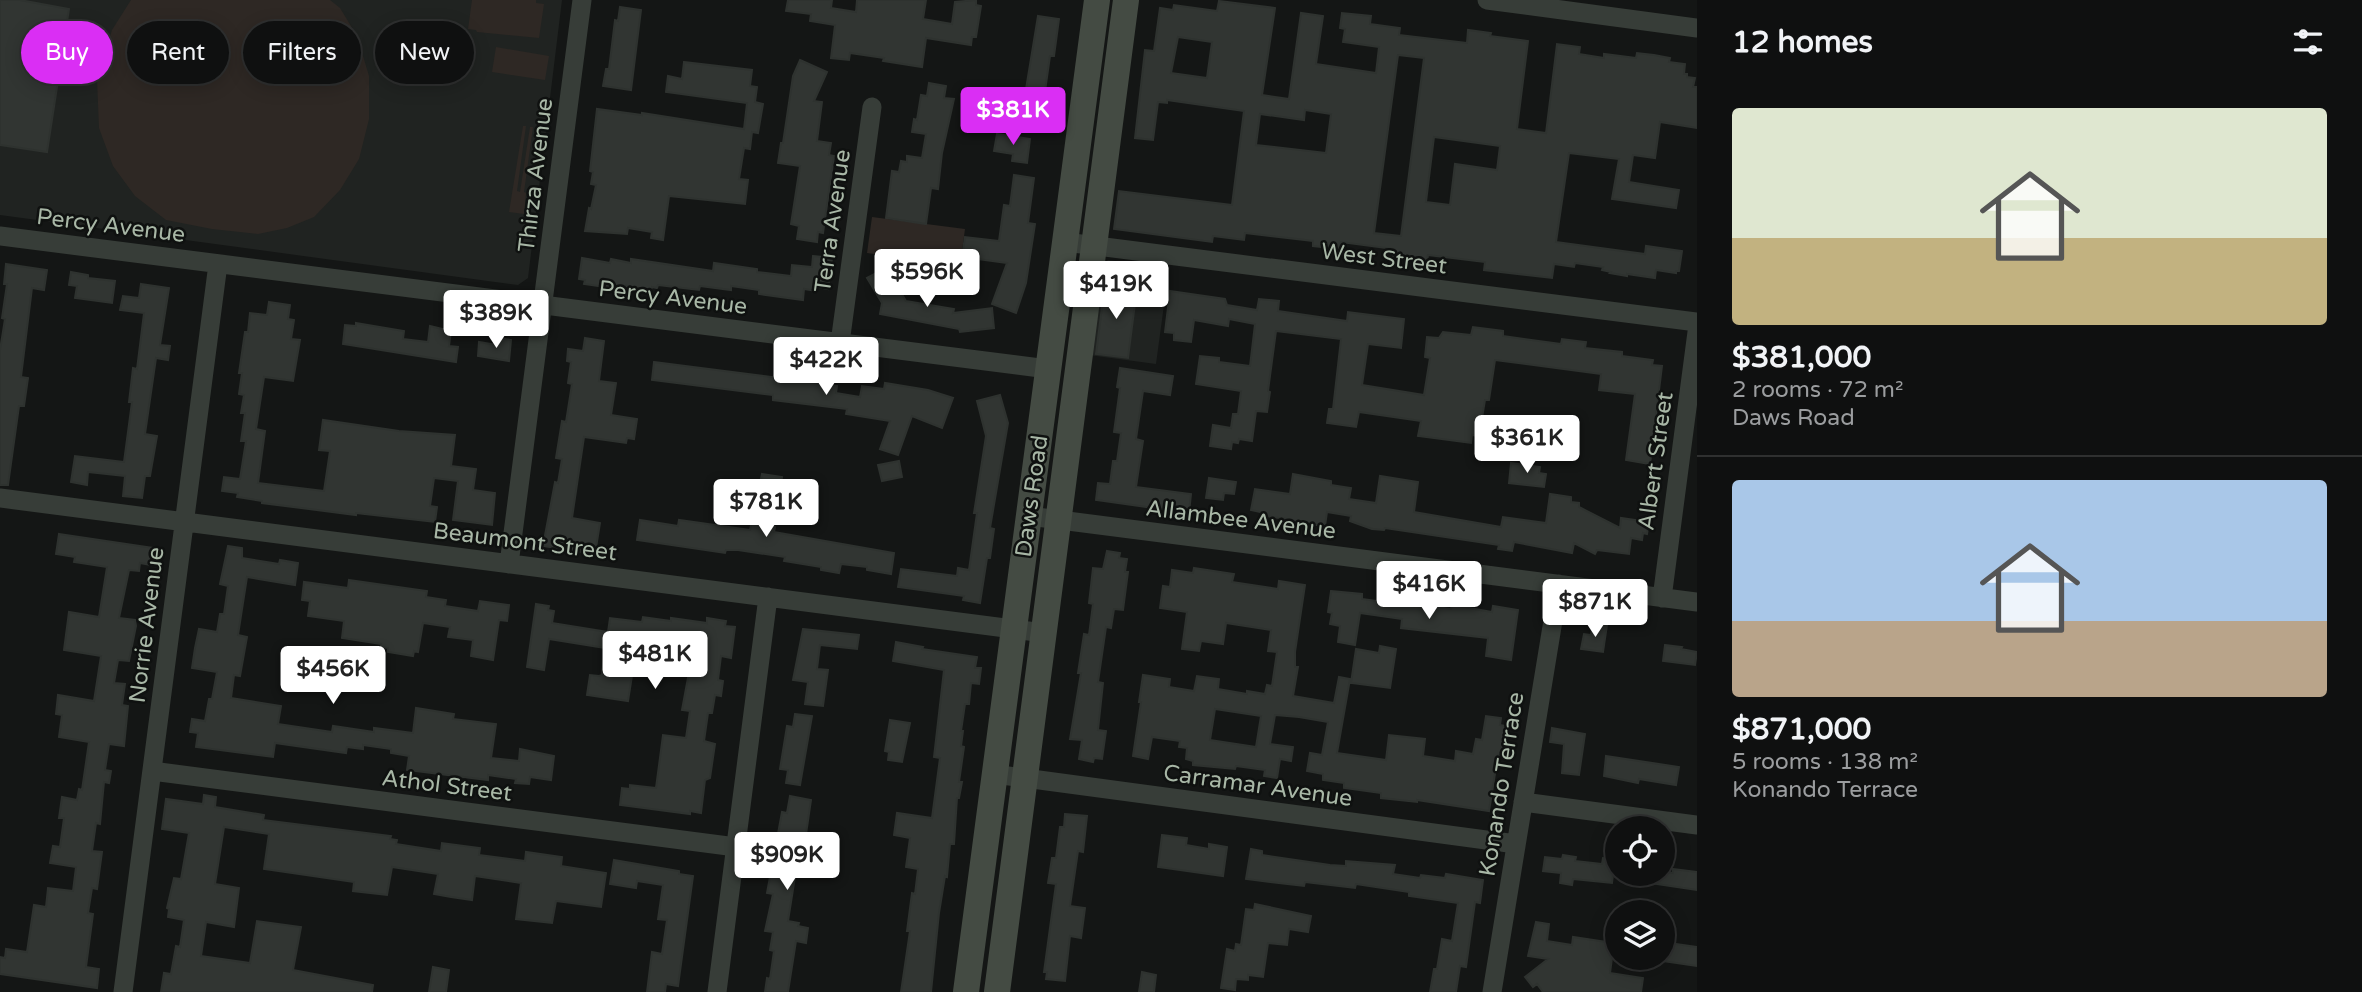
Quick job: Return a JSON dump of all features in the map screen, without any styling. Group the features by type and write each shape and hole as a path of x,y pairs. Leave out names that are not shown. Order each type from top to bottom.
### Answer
{"main road":[{"name":"Daws Road","path":"966,992 1097,0"},
{"name":"Daws Road","path":"997,992 1126,0"}],"street":[{"name":"Thirza Avenue","path":"509,564 582,0"},
{"path":"1487,0 1697,28"},
{"name":"Terra Avenue","path":"841,343 872,107"},
{"name":"Percy Avenue","path":"0,236 1048,369"},
{"name":"West Street","path":"1065,242 1697,322"},
{"name":"Norrie Avenue","path":"123,992 218,264"},
{"name":"Albert Street","path":"1662,598 1697,332"},
{"name":"Beaumont Street","path":"0,498 1044,633"},
{"name":"Allambee Avenue","path":"1029,516 1697,603"},
{"name":"Konando Terrace","path":"1492,992 1559,584"},
{"path":"717,992 768,597"},
{"name":"Athol Street","path":"152,771 736,847"},
{"name":"Carramar Avenue","path":"994,774 1516,844"},
{"path":"1523,802 1697,825"}],"shaded area":[{"path":"0,0 562,0 528,278 518,285 0,215"},
{"path":"131,0 330,0 340,8 348,21 243,21 243,84 361,84 361,49 369,76 369,119 359,159 340,190 314,217 287,228 258,234 166,220 135,196 113,166 99,128 97,84 113,84 113,28"},
{"path":"472,0 536,0 536,3 544,4 539,38 477,32 474,30 474,21 469,21"},
{"path":"496,47 549,56 545,80 492,72"},
{"path":"523,126 526,126 517,191 520,192 530,127 533,127 524,192 524,214 509,212"},
{"path":"872,217 965,229 960,266 867,253"},
{"path":"1108,260 1169,268 1156,364 1089,355 1100,268"}],"building":[{"path":"0,0 20,0 69,9 67,21 21,21 21,84 57,84 47,152 0,145"},
{"path":"788,0 832,0 831,8 856,12 857,0 926,0 923,19 952,24 955,2 976,0 976,5 981,6 976,37 972,37 971,45 926,38 922,67 850,53 849,60 831,58 835,25 810,21 811,14 786,11"},
{"path":"1219,1 1275,8 1262,95 1289,99 1301,13 1323,16 1316,64 1376,73 1379,47 1343,42 1345,29 1340,28 1342,13 1371,16 1370,24 1400,28 1399,35 1467,43 1468,30 1528,41 1517,129 1546,133 1557,44 1580,47 1579,54 1604,58 1604,54 1636,58 1637,53 1670,58 1669,62 1685,64 1684,74 1695,78 1693,87 1697,87 1697,128 1660,122 1655,158 1633,155 1629,182 1679,190 1676,208 1612,199 1619,159 1569,153 1556,242 1645,254 1646,246 1682,251 1679,271 1676,273 1656,270 1655,278 1610,273 1602,270 1603,267 1575,263 1574,267 1554,264 1552,278 1484,270 1485,262 1428,255 1427,262 1393,258 1394,249 1341,242 1340,249 1313,246 1313,241 1245,233 1244,240 1213,236 1212,242 1114,229 1119,191 1232,205 1244,111 1167,100 1167,103 1158,102 1153,140 1135,138 1145,50 1154,51 1160,8 1173,10 1174,5 1217,11","holes":["1178,37 1212,42 1207,78 1171,73","1398,55 1424,58 1401,236 1374,233","1305,110 1331,114 1326,153 1256,145 1260,114 1304,120","1434,137 1500,146 1497,170 1455,164 1450,205 1426,202"]},
{"path":"620,7 641,10 631,90 603,86 606,69 609,69 615,20 618,21"},
{"path":"1038,16 1059,19 1044,98 1051,99 1048,123 1026,120 1030,90 1026,89"},
{"path":"800,60 827,72 814,101 822,102 817,141 831,143 829,155 834,156 823,233 818,232 817,242 797,239 799,226 791,224 800,166 778,163 793,76"},
{"path":"684,62 752,70 750,86 757,87 755,102 763,104 758,133 752,132 750,149 744,148 739,179 748,180 745,204 669,196 663,240 651,238 652,232 628,228 627,234 585,231 596,185 591,184 593,172 590,171 597,109 642,113 744,129 747,103 666,92 668,76 682,79"},
{"path":"929,83 946,86 944,98 954,99 942,153 938,189 931,188 926,224 886,218 892,171 899,172 901,161 907,162 907,156 922,158 926,134 912,132 921,95 927,96"},
{"path":"997,134 1030,139 1027,163 1012,161 1013,154 994,151"},
{"path":"1014,175 1034,178 1028,223 1035,224 1026,283 1016,313 992,304 1007,263 962,257 965,237 999,241 1004,205 1010,206"},
{"path":"813,256 832,258 828,289 804,289 803,300 759,294 759,290 731,286 731,290 700,286 699,290 658,285 651,290 626,286 625,290 584,284 585,280 579,279 582,258 610,263 611,259 631,263 631,259 713,271 714,263 791,276 792,265 812,267"},
{"path":"6,264 47,270 44,290 32,288 21,377 28,378 24,406 19,406 8,485 0,485 0,350 5,319 2,318 7,284 4,284"},
{"path":"880,271 886,282 893,279 906,301 954,309 953,313 992,308 994,328 960,332 959,329 880,314 882,303 867,278"},
{"path":"71,272 88,275 88,278 115,281 112,303 75,298 77,286 69,285"},
{"path":"1105,283 1137,288 1128,358 1096,354"},
{"path":"141,284 169,288 160,345 170,346 168,360 156,358 145,434 157,436 150,476 145,476 142,498 123,496 125,476 88,472 87,485 71,482 75,456 124,462 132,402 129,402 133,368 137,369 144,313 120,310 123,296 139,298"},
{"path":"1170,291 1225,299 1227,305 1257,310 1259,299 1279,301 1278,311 1347,321 1348,312 1404,319 1401,348 1368,344 1362,385 1424,395 1430,358 1425,357 1427,337 1439,338 1443,332 1471,335 1473,327 1503,331 1503,336 1561,344 1562,339 1586,342 1585,348 1622,352 1622,356 1653,360 1652,365 1662,366 1650,464 1626,460 1635,394 1599,390 1601,374 1495,360 1489,400 1485,400 1479,436 1472,435 1471,443 1418,436 1421,421 1359,412 1356,427 1327,423 1329,409 1333,409 1341,339 1276,331 1267,412 1256,411 1252,441 1239,439 1238,443 1232,442 1231,449 1210,446 1213,425 1231,428 1233,414 1238,414 1241,391 1196,384 1200,356 1219,358 1219,362 1250,366 1255,324 1229,319 1228,326 1194,320 1191,342 1174,340 1174,333 1165,332"},
{"path":"269,302 290,305 288,319 294,320 291,339 300,340 293,381 264,377 256,429 265,431 258,483 324,491 330,451 319,450 323,420 399,431 455,435 451,466 476,469 473,490 495,493 492,525 453,520 458,481 434,478 430,506 437,507 435,522 262,503 237,497 238,493 222,491 224,477 240,479 246,441 241,441 245,413 241,413 244,395 239,394 245,332 248,332 250,313 267,315"},
{"path":"356,323 404,331 403,339 428,342 430,326 451,331 449,346 458,347 456,362 343,344 345,325 356,326"},
{"path":"498,338 511,340 509,361 478,356 479,342 497,345"},
{"path":"585,338 604,341 599,381 616,383 611,415 637,419 634,439 627,438 626,443 584,437 572,518 600,523 595,554 543,546 555,482 558,483 562,459 556,458 562,421 566,422 572,384 568,383 571,362 567,361 568,349 583,351"},
{"path":"654,362 787,379 788,376 837,386 836,393 860,397 862,386 884,389 885,383 928,390 953,398 942,428 912,416 898,455 880,449 890,421 846,414 847,409 773,400 773,395 652,380"},
{"path":"1120,368 1173,376 1170,395 1143,391 1136,439 1143,441 1136,487 1191,494 1189,513 1096,500 1098,483 1110,484 1113,461 1117,461 1121,433 1114,432"},
{"path":"1000,395 1008,423 990,528 994,529 990,558 987,558 980,603 963,600 964,596 898,587 901,569 957,576 958,568 969,570 977,513 974,513 986,436 977,401"},
{"path":"899,461 902,477 882,481 878,465"},
{"path":"1511,463 1540,467 1539,473 1546,474 1544,487 1509,483"},
{"path":"762,474 782,477 778,503 774,502 771,526 775,527 774,532 894,553 891,574 867,570 867,567 841,564 839,573 784,561 785,557 738,550 726,550 725,553 637,540 640,520 678,526 679,520 750,530"},
{"path":"1293,474 1331,481 1331,485 1351,488 1349,499 1376,503 1380,476 1418,482 1414,512 1501,527 1503,517 1546,523 1550,494 1571,497 1571,502 1579,503 1579,507 1620,528 1621,518 1649,522 1647,534 1643,533 1642,540 1631,538 1629,554 1597,550 1595,554 1574,543 1572,553 1514,542 1512,551 1498,549 1499,545 1385,528 1372,529 1350,521 1351,516 1327,512 1325,526 1286,522 1287,519 1265,516 1265,513 1251,510 1255,489 1290,494"},
{"path":"1209,478 1236,482 1234,494 1224,493 1223,500 1206,498"},
{"path":"59,534 154,548 151,565 140,563 139,571 129,570 119,618 135,620 136,626 129,661 118,660 114,683 125,684 122,705 128,706 124,746 109,744 105,770 111,771 109,783 104,782 100,824 96,823 92,851 102,852 97,889 92,888 88,913 93,914 86,967 99,969 97,988 0,974 0,957 5,958 6,949 27,952 34,905 46,907 48,888 73,891 76,867 50,863 53,846 60,847 64,818 59,818 62,797 77,800 79,789 82,790 89,742 59,737 62,715 56,714 58,695 94,701 101,656 64,650 69,612 99,617 107,567 74,562 75,557 56,554"},
{"path":"228,546 242,548 242,558 279,564 280,560 298,563 295,585 247,577 238,635 247,637 240,676 234,675 231,698 281,706 278,724 332,732 333,726 374,732 374,728 413,733 416,708 454,714 453,719 496,724 491,758 519,761 520,749 554,756 551,780 530,777 529,784 488,775 488,780 407,770 409,756 391,753 391,749 363,745 363,749 347,747 346,753 275,743 273,757 196,747 198,733 190,732 192,719 205,721 217,672 192,668 195,648 199,629 217,632 220,614 224,614 228,586 220,584"},
{"path":"1107,551 1120,553 1119,558 1127,559 1125,572 1128,572 1123,610 1114,609 1111,628 1106,627 1098,682 1103,683 1098,730 1106,731 1102,759 1094,758 1093,762 1079,759 1082,740 1070,739 1081,673 1078,673 1084,634 1089,635 1093,604 1089,603 1093,568 1103,569"},
{"path":"1194,568 1234,574 1232,582 1278,589 1279,581 1305,585 1295,652 1295,667 1298,667 1293,696 1334,703 1339,677 1350,679 1337,753 1386,760 1389,735 1425,739 1423,756 1455,761 1456,751 1473,754 1476,739 1482,740 1486,716 1501,718 1500,725 1506,726 1506,735 1503,756 1498,755 1489,811 1417,800 1381,798 1381,793 1344,788 1344,783 1323,780 1323,774 1307,771 1310,753 1322,755 1328,722 1299,717 1275,715 1270,744 1293,747 1291,761 1280,759 1277,778 1264,776 1265,770 1193,765 1193,761 1186,759 1187,748 1179,747 1180,741 1152,737 1148,759 1133,756 1143,675 1170,679 1169,687 1194,691 1197,676 1219,679 1218,689 1247,694 1247,691 1265,694 1267,685 1272,686 1277,652 1268,651 1271,630 1226,623 1223,644 1201,641 1199,651 1182,649 1187,612 1160,608 1163,586 1170,587 1172,570 1193,573","holes":["1215,709 1261,716 1256,747 1210,740"]},
{"path":"349,580 427,591 426,597 446,600 445,606 478,611 480,601 509,605 507,621 499,620 493,660 471,656 473,640 448,637 450,627 423,623 418,652 414,651 413,656 388,652 388,648 381,647 381,644 342,638 344,621 308,616 310,601 302,600 304,582 348,588"},
{"path":"1331,591 1362,594 1362,599 1414,606 1451,609 1452,605 1492,612 1493,606 1518,610 1511,660 1486,656 1488,638 1401,628 1402,619 1360,613 1355,645 1338,642 1340,626 1330,624 1332,613 1328,612"},
{"path":"536,604 549,606 548,610 554,611 552,623 608,632 610,618 642,622 643,617 671,621 671,618 707,623 707,618 726,621 725,626 735,627 731,658 721,656 718,680 723,681 721,696 715,695 712,713 708,713 704,741 715,744 710,778 705,780 701,813 620,805 622,788 630,789 630,785 656,788 663,735 686,738 690,711 682,710 690,667 634,663 628,701 587,695 590,675 602,675 605,648 549,639 544,670 527,667"},
{"path":"1593,623 1607,625 1603,652 1581,649 1584,634 1591,635"},
{"path":"803,629 859,635 857,649 820,645 817,669 828,670 823,706 805,704 808,682 793,680"},
{"path":"896,642 923,647 922,649 977,657 975,668 981,668 979,684 971,683 969,704 965,704 961,731 961,746 964,747 959,782 962,782 957,798 954,844 950,844 947,877 945,876 939,913 931,992 901,992 910,931 907,931 912,893 915,894 918,869 906,867 910,838 894,835 897,813 932,818 940,758 934,757 944,670 893,661"},
{"path":"1665,645 1697,652 1695,665 1663,661"},
{"path":"1380,646 1396,649 1390,688 1351,683 1356,649 1379,653"},
{"path":"795,714 812,716 800,785 786,783 788,770 780,769 787,726 793,727"},
{"path":"890,720 910,723 902,762 888,760 889,752 885,751"},
{"path":"1552,728 1585,734 1579,775 1562,773 1564,744 1550,742"},
{"path":"1606,756 1679,767 1676,785 1639,779 1638,783 1604,776"},
{"path":"204,795 216,797 215,807 264,815 263,820 391,836 390,839 397,840 396,844 441,851 442,843 480,848 479,855 525,861 526,852 562,857 561,866 606,873 601,907 556,901 552,923 516,919 521,883 475,876 472,900 434,894 438,874 392,867 387,895 353,891 354,882 264,869 269,834 224,827 215,884 239,888 234,927 206,922 201,956 250,963 257,921 301,927 293,970 373,985 372,992 161,992 164,973 171,974 176,946 180,947 184,920 168,917 167,908 174,878 181,879 189,833 162,829 166,799 203,804"},
{"path":"790,796 811,800 804,848 810,849 807,866 797,864 788,921 808,928 806,943 796,941 788,992 765,992 774,951 770,950 773,932 765,931 773,894 767,893 782,812 787,813"},
{"path":"1065,814 1087,816 1083,852 1078,851 1070,906 1085,908 1081,938 1070,936 1065,981 1046,979 1047,972 1044,972 1056,884 1048,883 1052,858 1056,858 1060,827 1064,827"},
{"path":"1162,835 1187,838 1186,845 1209,849 1209,844 1227,847 1223,876 1158,867"},
{"path":"1251,849 1262,851 1262,855 1330,865 1346,866 1346,861 1395,865 1393,874 1420,878 1421,875 1445,878 1446,874 1483,880 1480,903 1475,902 1466,967 1460,966 1456,992 1430,992 1442,939 1452,941 1458,903 1356,884 1355,888 1305,882 1304,886 1246,879"},
{"path":"1563,855 1576,857 1575,861 1602,864 1605,858 1605,882 1573,879 1572,885 1560,883 1561,873 1543,871 1545,857 1562,859"},
{"path":"614,860 679,871 679,874 693,876 678,986 666,984 665,992 647,992 652,952 662,954 667,920 658,919 663,885 637,881 636,888 610,884"},
{"path":"1675,869 1697,872 1697,890 1670,886 1675,886"},
{"path":"1255,904 1311,916 1308,932 1289,929 1287,945 1268,943 1263,977 1248,975 1248,980 1236,979 1235,990 1221,988 1227,949 1235,951 1236,944 1241,945 1246,909 1254,910"},
{"path":"1536,922 1549,924 1547,941 1572,945 1573,937 1605,942 1605,970 1643,978 1641,992 1543,992 1537,984 1533,987 1525,977 1548,959 1528,956"},
{"path":"1675,944 1697,947 1697,966 1675,963"},
{"path":"433,967 449,970 446,992 429,992"},
{"path":"1142,972 1156,975 1154,992 1139,992"}]}
